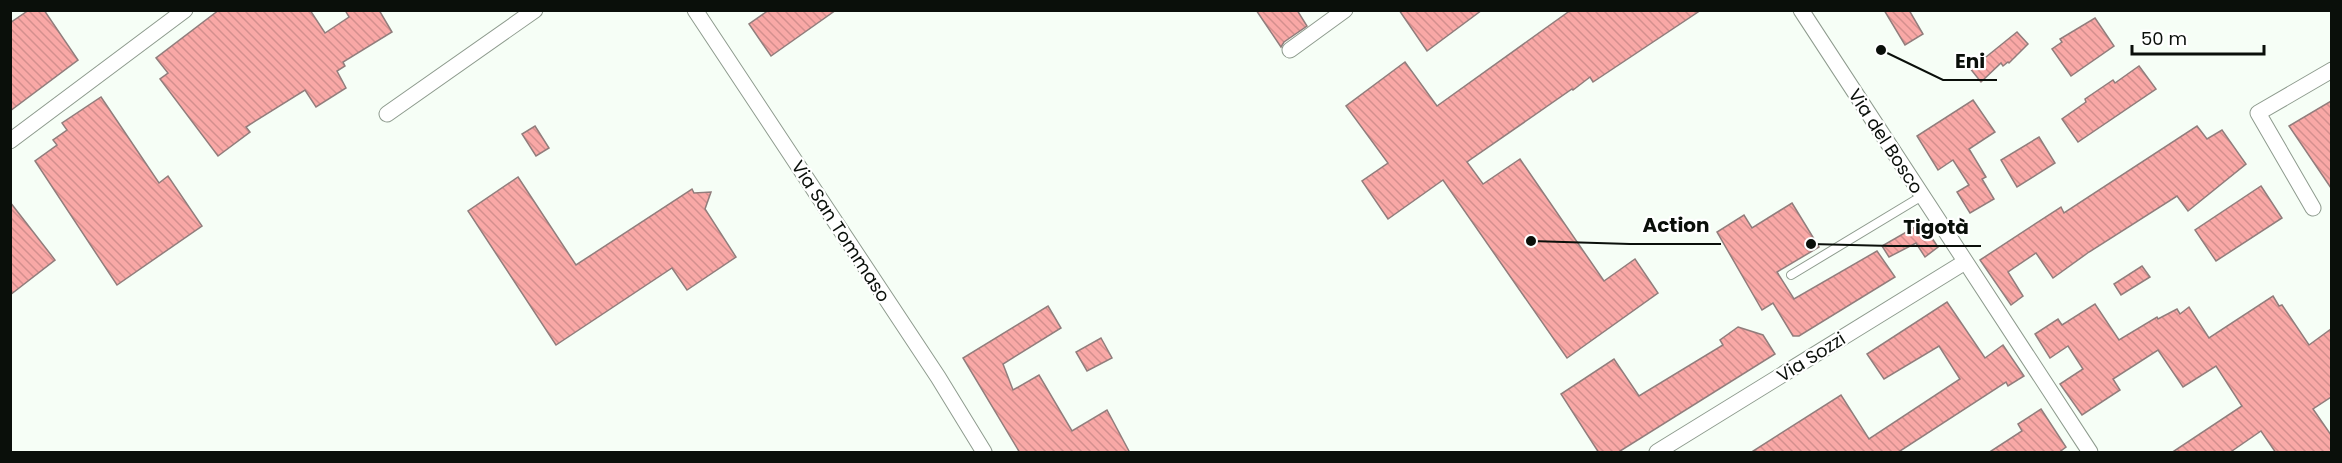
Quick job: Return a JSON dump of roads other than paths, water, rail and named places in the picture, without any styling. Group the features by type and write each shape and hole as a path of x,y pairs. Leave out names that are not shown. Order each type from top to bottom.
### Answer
{"street":[{"path":"10,141 185,10"},
{"path":"387,114 535,10"},
{"name":"Via San Tommaso","path":"695,10 938,377 984,453"},
{"path":"1290,50 1345,10"},
{"name":"Via del Bosco","path":"1800,10 2090,453"},
{"path":"2313,208 2258,113 2331,70"},
{"name":"Via Sozzi","path":"1658,453 1965,262"}],"lane":[{"path":"1791,275 1922,196"}],"place":[{"name":"Eni","path":"1881,50"},
{"name":"Action","path":"1531,241"},
{"name":"Tigotà","path":"1811,244"}]}
